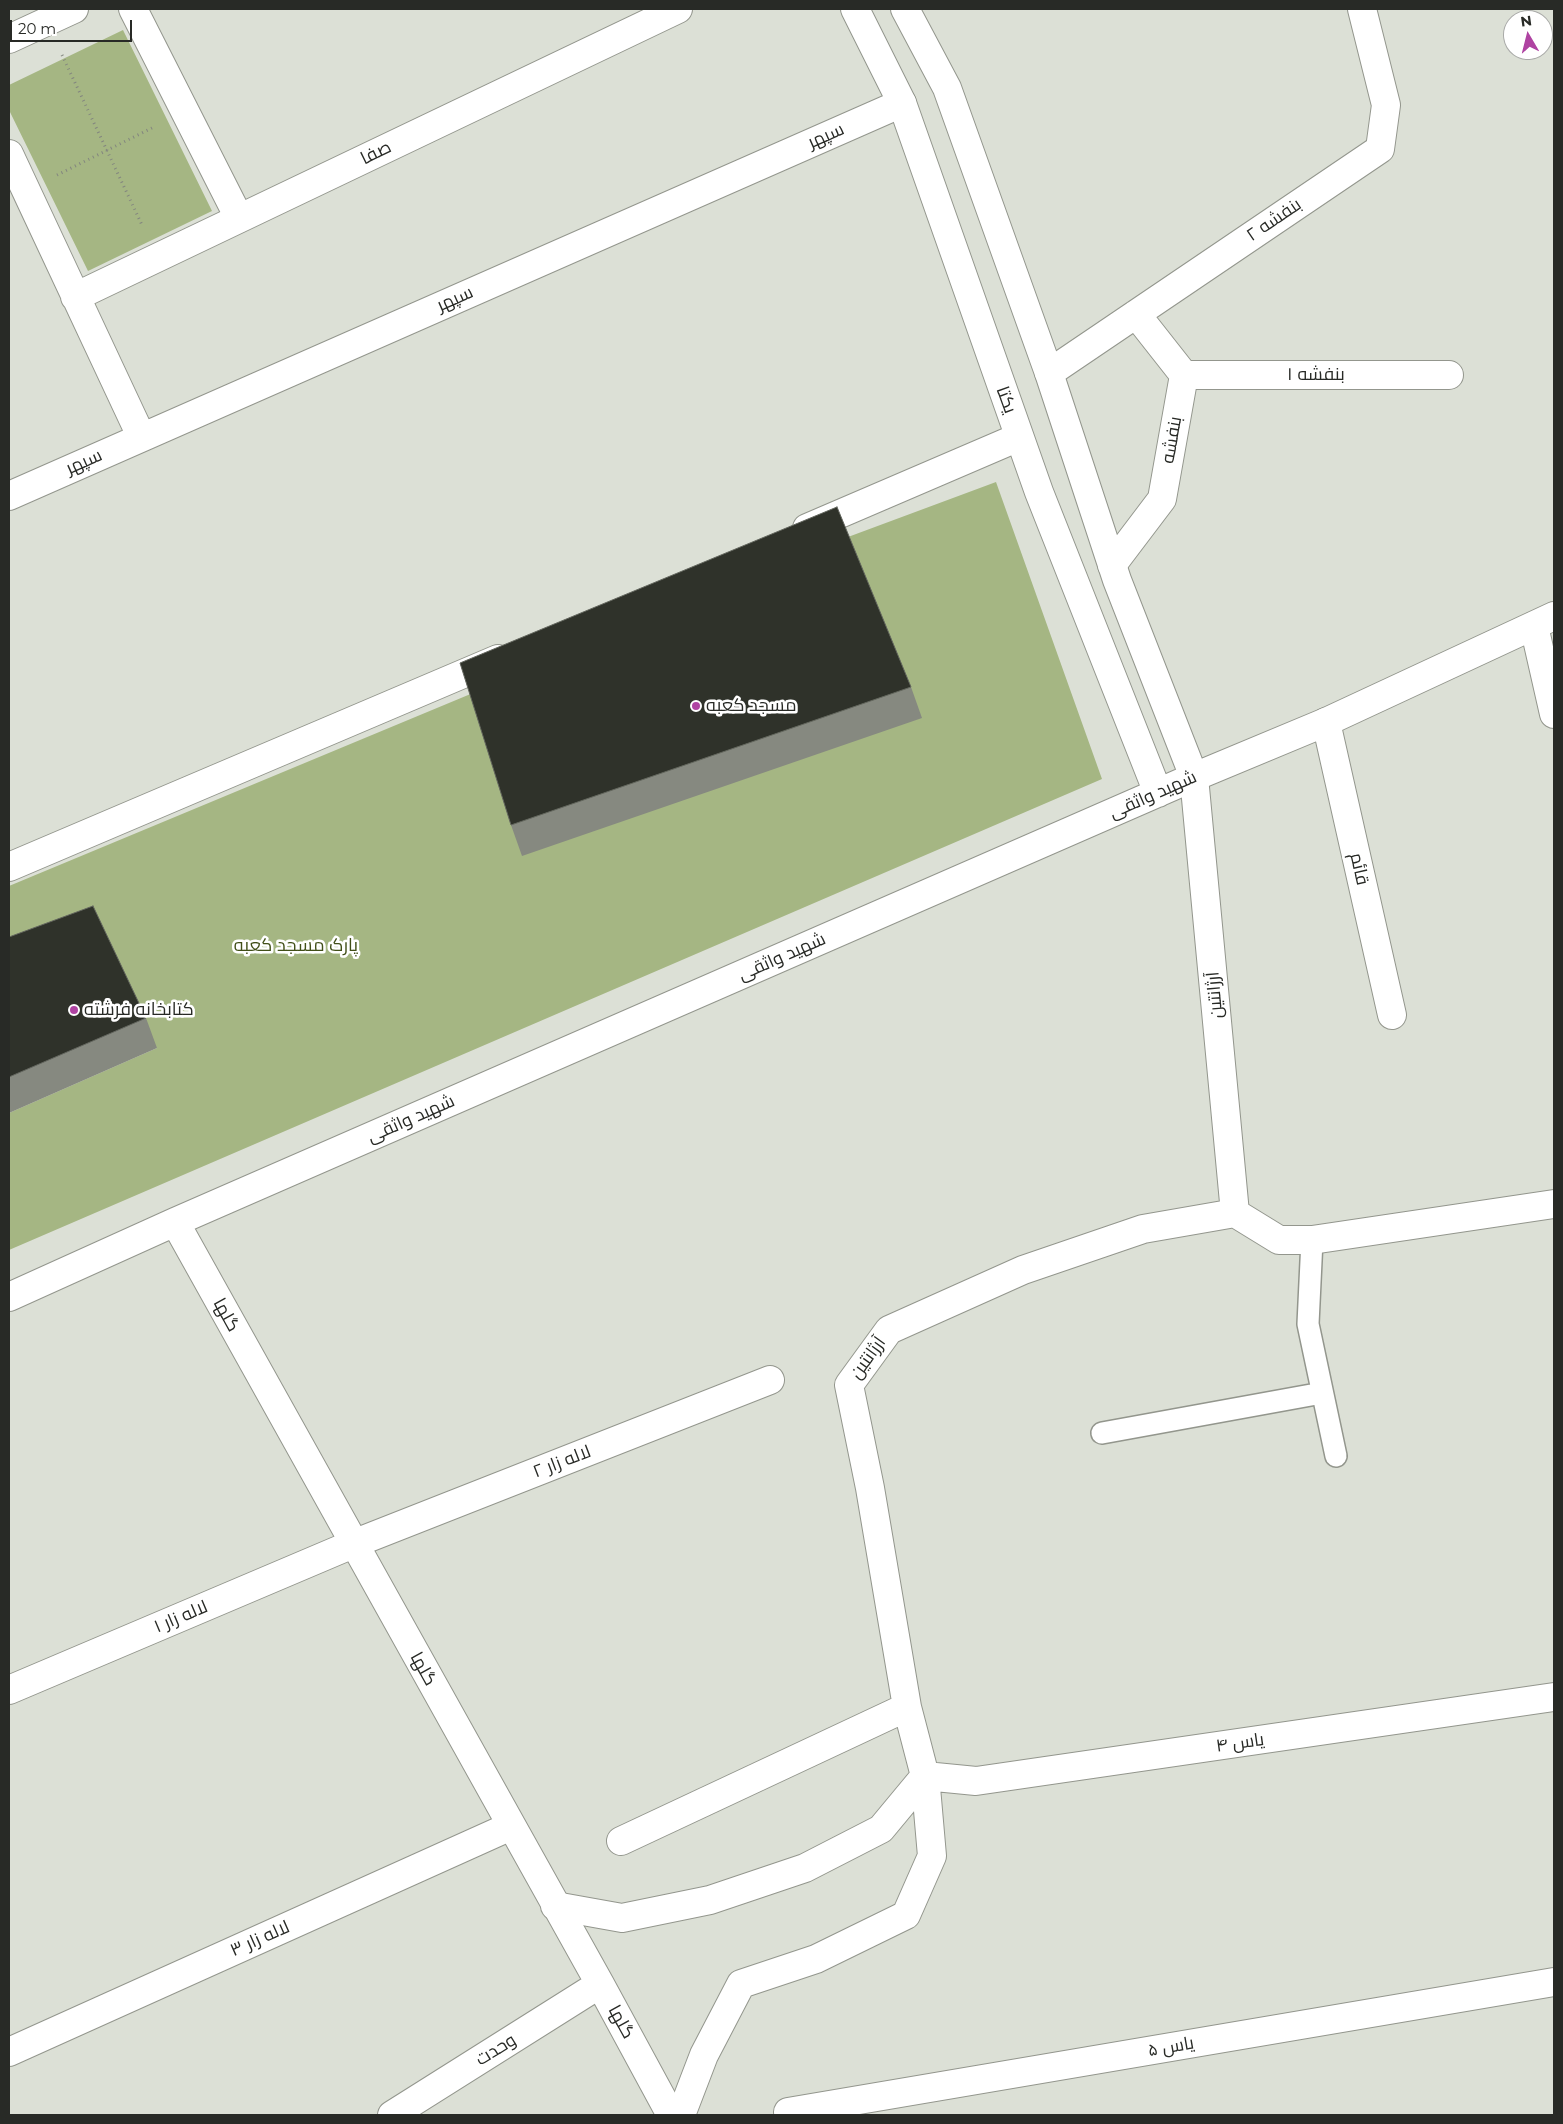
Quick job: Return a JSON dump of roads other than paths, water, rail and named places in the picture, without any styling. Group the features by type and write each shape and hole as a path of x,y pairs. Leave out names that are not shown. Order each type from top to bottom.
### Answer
{"street":[{"path":"9,39 74,9"},
{"path":"133,9 239,218"},
{"name":"صفا","path":"75,297 678,9"},
{"name":"یکتا","path":"855,9 902,103 1019,438 1158,793"},
{"name":"بنفشه ۲","path":"1049,374 1380,149 1386,105 1362,9"},
{"path":"909,10 948,88 1049,374 1115,572 1194,776"},
{"name":"سپهر","path":"9,496 141,436 902,103"},
{"path":"9,154 141,436"},
{"path":"1136,314 1184,375"},
{"name":"بنفشه ۱","path":"1184,375 1449,375"},
{"name":"بنفشه","path":"1115,572 1162,499 1184,375"},
{"path":"783,538 1019,438"},
{"path":"1079,595 1115,572"},
{"path":"1544,621 1554,714"},
{"name":"شهید واثقی","path":"9,1297 175,1222 1194,776 1326,722 1544,621"},
{"path":"9,867 519,650"},
{"name":"قائم","path":"1326,722 1392,1015"},
{"name":"آرژانتین","path":"681,2115 704,2055 741,1984 816,1958 906,1915 932,1856 926,1776 906,1707 870,1488 849,1385 889,1330 1023,1270 1143,1229 1235,1214 1194,776"},
{"path":"1235,1214 1279,1240 1312,1240 1554,1204"},
{"name":"گلها","path":"175,1222 600,1984 671,2115"},
{"name":"لاله زار ۲","path":"353,1544 770,1380"},
{"name":"لاله زار ۱","path":"9,1690 353,1544"},
{"name":"یاس ۴","path":"926,1776 976,1781 1554,1697"},
{"path":"621,1841 906,1707"},
{"path":"556,1906 622,1918 710,1900 805,1868 881,1829 926,1776"},
{"name":"لاله زار ۳","path":"9,2052 511,1826"},
{"name":"یاس ۵","path":"788,2112 1554,1982"},
{"name":"وحدت","path":"392,2115 600,1984"}],"lane":[{"path":"1312,1240 1308,1324 1336,1456"},
{"path":"1102,1433 1322,1393"}],"place":[{"name":"مسجد کعبه","path":"696,706"},
{"name":"کتابخانه فرشته","path":"74,1010"}],"park label":[{"name":"پارک مسجد کعبه","path":"296,946"}]}
